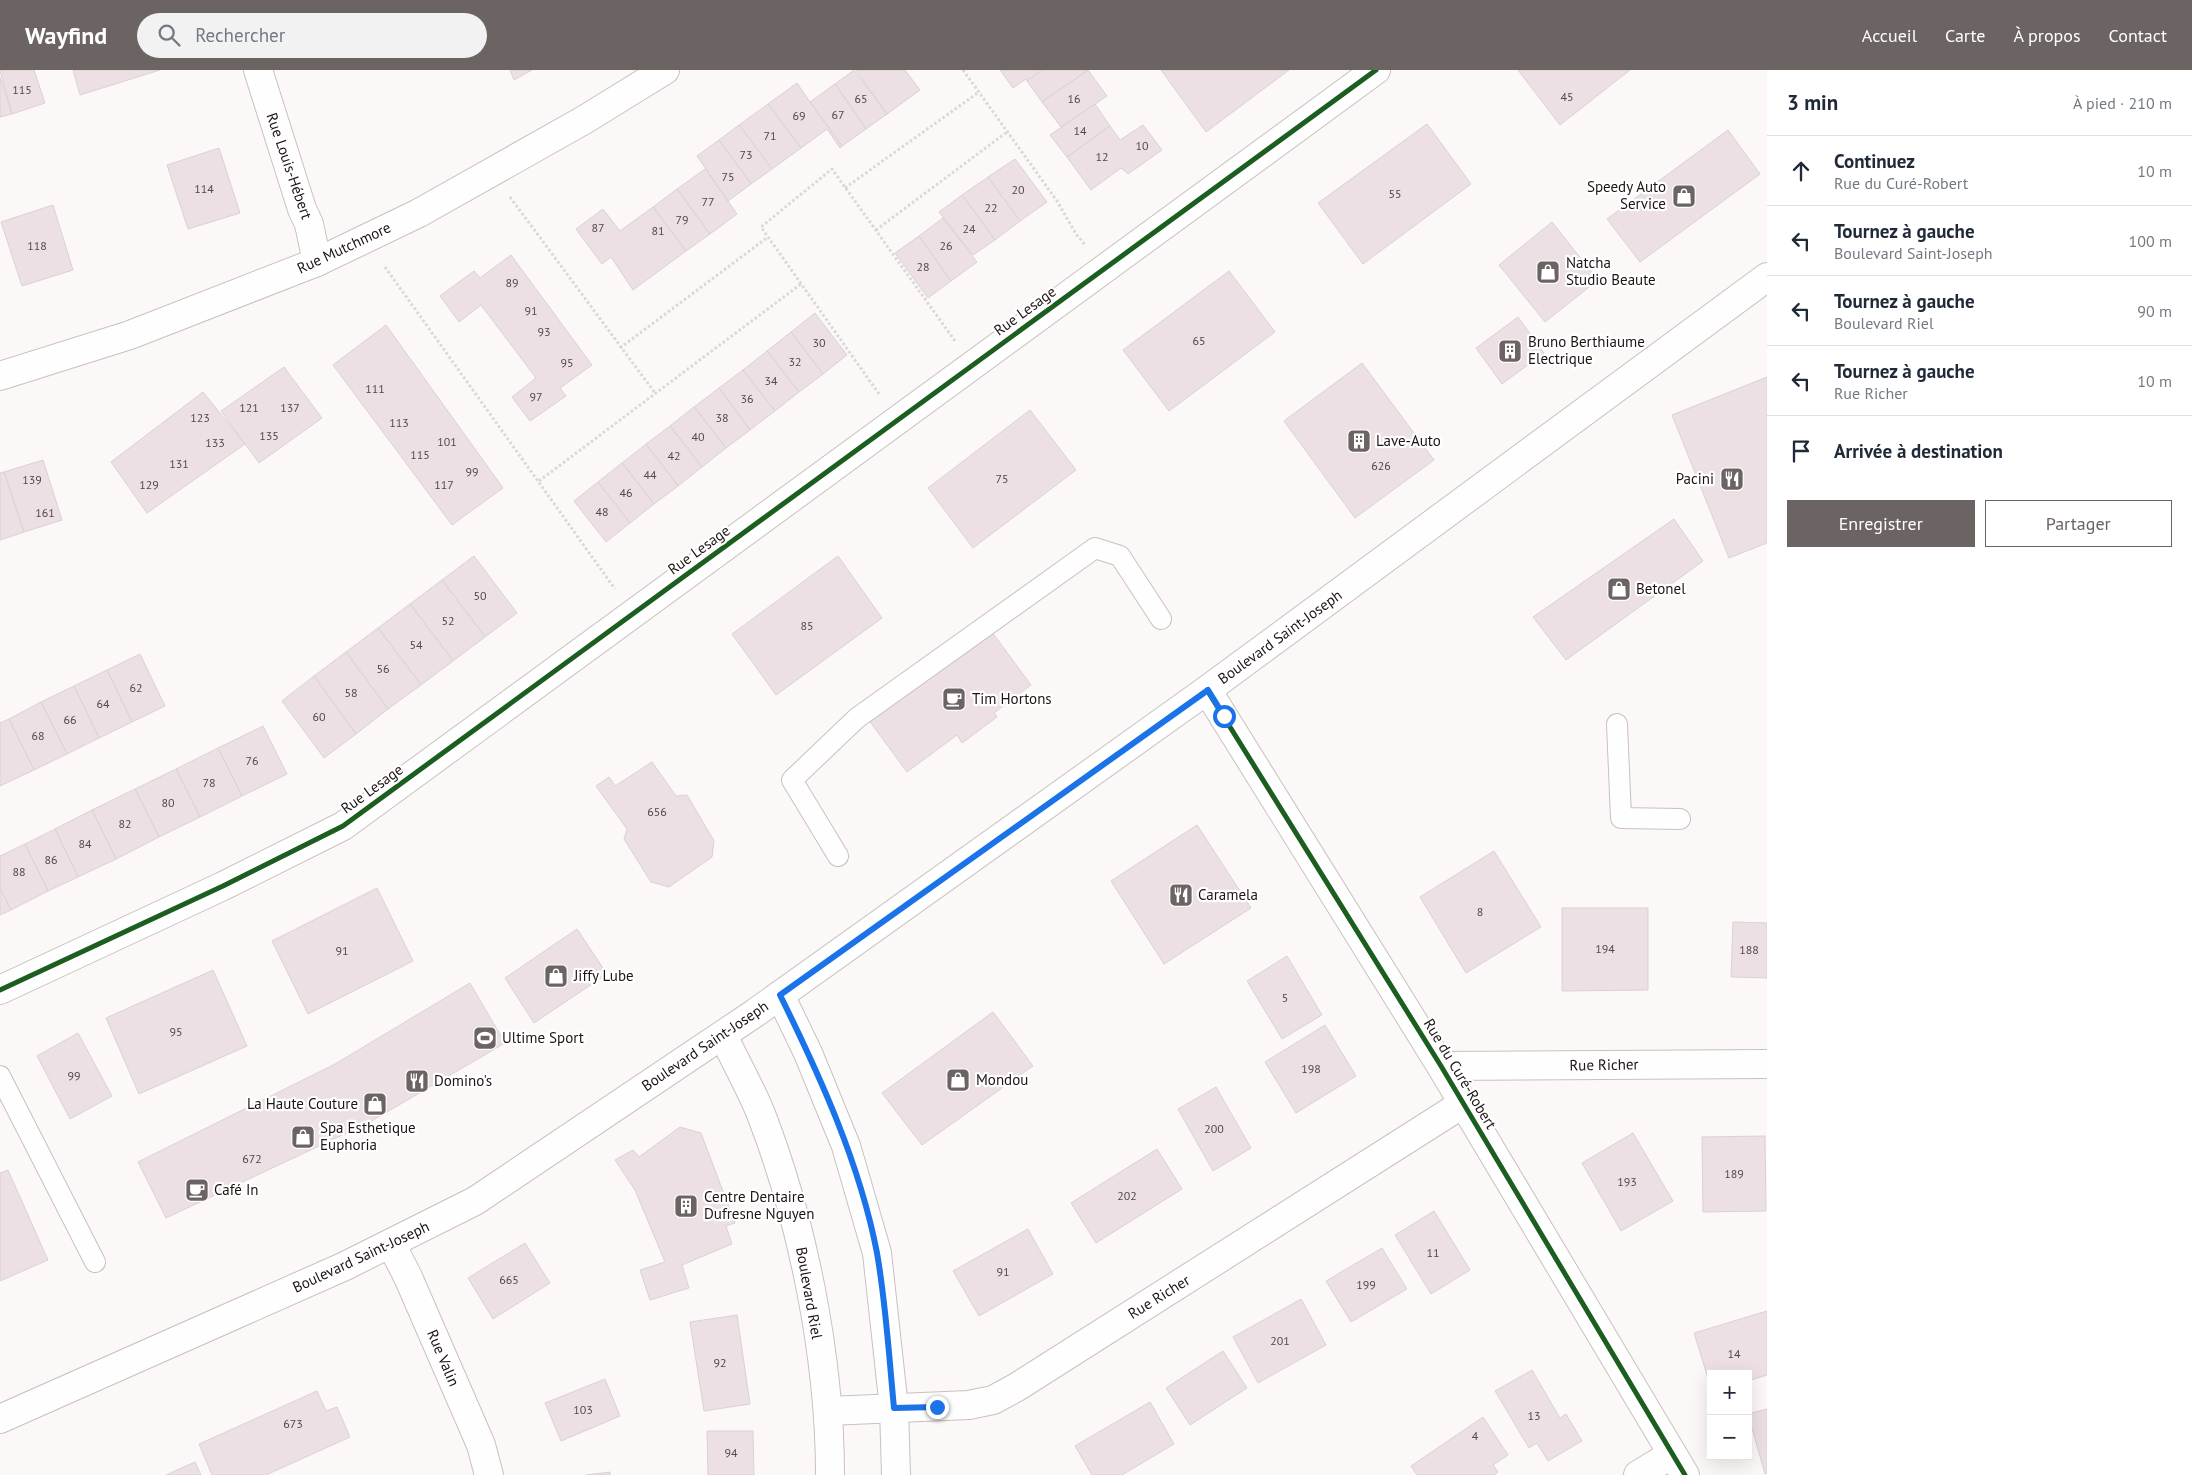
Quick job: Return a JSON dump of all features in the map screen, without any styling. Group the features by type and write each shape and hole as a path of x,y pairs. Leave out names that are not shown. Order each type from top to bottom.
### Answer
{"street":[{"name":"Rue Louis-Hébert","path":"258,70 302,209 309,224 317,262"},
{"name":"Rue Mutchmore","path":"0,376 130,335 317,262 427,208 584,120 665,70"},
{"name":"Rue Lesage","path":"0,990 223,886 343,826 1376,70"},
{"name":"Boulevard Saint-Joseph","path":"0,1419 391,1244 475,1201 723,1035 1208,690 1767,277"},
{"name":"Rue du Curé-Robert","path":"1208,690 1464,1103 1679,1464"},
{"path":"780,995 812,1062 846,1146 862,1194 877,1253 894,1408 896,1475"},
{"name":"Boulevard Riel","path":"723,1035 760,1112 776,1159 798,1238 808,1283 828,1411 830,1475"},
{"name":"Rue Richer","path":"1441,1066 1767,1064"},
{"name":"Rue Richer","path":"828,1411 969,1405 993,1400 1009,1392 1464,1103"},
{"name":"Rue Valin","path":"391,1244 408,1277 481,1446 489,1475"},
{"path":"1638,1475 1679,1464"}],"lane":[{"path":"838,856 792,780 857,718 1096,548 1120,556 1161,619"},
{"path":"1617,724 1622,818 1680,819"},
{"path":"0,1076 95,1262"}],"path":[{"path":"963,70 1087,247"},
{"path":"846,188 979,92"},
{"path":"876,230 1007,132"},
{"path":"880,396 761,227 832,169 956,341"},
{"path":"510,196 620,348 655,393"},
{"path":"620,348 768,237"},
{"path":"385,267 615,590"},
{"path":"538,481 801,284"}],"building":[{"path":"0,70 34,70 45,103 12,114"},
{"path":"73,70 160,70 80,95"},
{"path":"510,70 532,70 514,80"},
{"path":"854,70 887,114 866,129 835,84"},
{"path":"856,70 905,70 920,90 887,114"},
{"path":"1000,70 1042,70 1013,88"},
{"path":"1042,70 1088,70 1042,102 1027,81"},
{"path":"1088,70 1107,96 1061,127 1042,102"},
{"path":"1161,70 1289,70 1206,132"},
{"path":"1518,70 1630,70 1560,125"},
{"path":"0,77 12,114 0,117"},
{"path":"797,83 842,146 840,148 827,129 801,148 768,104"},
{"path":"835,84 866,129 842,146 810,102"},
{"path":"768,104 801,148 772,169 739,125"},
{"path":"1095,104 1110,126 1067,157 1050,135"},
{"path":"1427,124 1471,184 1363,264 1318,203"},
{"path":"739,125 772,169 751,184 719,140"},
{"path":"1143,125 1162,150 1128,174 1121,168 1091,190 1067,157 1110,126 1120,140"},
{"name":"Speedy Auto Service","path":"1728,130 1760,174 1640,262 1607,219"},
{"path":"719,140 751,184 728,201 697,156"},
{"path":"219,148 240,213 188,229 167,165"},
{"path":"1015,159 1047,202 1020,221 988,177"},
{"path":"705,169 737,214 710,234 677,189"},
{"path":"988,177 1020,221 995,240 962,195"},
{"path":"677,189 710,234 686,251 653,207"},
{"path":"962,195 995,240 973,255 939,212"},
{"path":"53,205 73,270 22,286 1,222"},
{"path":"653,207 686,251 633,290 611,257 602,264 576,229 603,209 620,231"},
{"path":"943,218 977,262 951,281 919,236"},
{"name":"Natcha Studio Beaute","path":"1552,222 1598,280 1545,322 1499,265"},
{"path":"919,236 951,281 928,298 895,253"},
{"path":"511,255 592,365 560,388 566,396 530,421 512,397 536,378 481,305 459,322 440,296 474,271 480,278"},
{"path":"1229,271 1275,332 1169,411 1123,350"},
{"path":"815,313 847,355 823,374 791,332"},
{"name":"Bruno Berthiaume Electrique","path":"1518,317 1544,353 1502,384 1476,348"},
{"path":"386,325 503,488 452,525 333,365"},
{"path":"791,332 823,374 799,392 767,351"},
{"path":"767,351 799,392 775,411 743,370"},
{"name":"Lave-Auto","path":"1362,363 1434,460 1355,518 1284,421"},
{"path":"284,367 322,418 259,463 221,411"},
{"path":"743,370 775,411 750,430 719,388"},
{"name":"Pacini","path":"1767,377 1767,543 1729,558 1672,415"},
{"path":"719,388 750,430 726,448 694,407"},
{"path":"203,392 245,444 147,513 111,462"},
{"path":"694,407 726,448 702,467 670,426"},
{"path":"1030,410 1076,470 973,548 928,488"},
{"path":"670,426 702,467 678,486 646,444"},
{"path":"646,444 678,486 654,504 622,463"},
{"path":"43,460 62,520 24,532 4,472"},
{"path":"622,463 654,504 630,523 598,482"},
{"path":"4,472 24,532 0,540 0,473"},
{"path":"598,482 630,523 606,542 574,501"},
{"name":"Betonel","path":"1674,519 1703,561 1566,660 1533,617"},
{"path":"474,556 517,613 485,637 442,580"},
{"path":"838,556 882,618 776,695 732,634"},
{"path":"442,580 485,637 453,661 410,604"},
{"path":"410,604 453,661 421,685 378,628"},
{"path":"378,628 421,685 388,709 346,652"},
{"name":"Tim Hortons","path":"989,628 1031,685 994,713 997,717 962,743 957,735 907,772 868,719"},
{"path":"346,652 388,709 356,734 314,676"},
{"path":"140,654 165,706 132,722 107,670"},
{"path":"107,670 132,722 99,738 74,686"},
{"path":"314,676 356,734 324,758 282,701"},
{"path":"74,686 99,738 67,754 41,702"},
{"path":"41,702 67,754 34,770 9,719"},
{"path":"9,719 34,770 0,786 0,723"},
{"path":"263,726 287,774 242,796 218,748"},
{"path":"218,748 242,796 200,817 176,769"},
{"path":"652,762 676,796 687,795 714,841 712,857 669,887 651,882 624,839 627,829 596,786 609,777 615,786"},
{"path":"176,769 200,817 159,837 135,789"},
{"path":"135,789 159,837 116,859 92,810"},
{"path":"92,810 116,859 78,877 55,829"},
{"name":"Caramela","path":"1197,825 1251,908 1164,964 1111,881"},
{"path":"55,829 78,877 48,891 25,844"},
{"path":"25,844 48,891 11,910 0,888 0,856"},
{"path":"1494,851 1541,927 1466,973 1420,897"},
{"path":"0,888 11,910 0,915"},
{"path":"377,888 413,961 308,1014 272,941"},
{"path":"1562,908 1648,908 1648,990 1562,991"},
{"path":"1733,922 1767,923 1767,978 1731,977"},
{"name":"Jiffy Lube","path":"577,929 607,974 534,1023 505,978"},
{"path":"1287,956 1322,1015 1282,1039 1247,981"},
{"path":"213,970 247,1046 139,1094 106,1018"},
{"path":"470,983 505,1043 368,1123 166,1218 138,1162 335,1064"},
{"name":"Mondou","path":"993,1012 1033,1066 922,1145 882,1093"},
{"path":"1325,1025 1356,1076 1296,1113 1265,1062"},
{"path":"78,1033 112,1096 70,1119 37,1056"},
{"path":"1216,1087 1251,1148 1213,1171 1178,1109"},
{"name":"Centre Dentaire Dufresne Nguyen","path":"680,1127 701,1133 735,1223 726,1226 732,1244 682,1265 689,1288 650,1300 640,1270 665,1262 635,1190 615,1160 633,1150 639,1157"},
{"path":"1633,1133 1673,1201 1621,1231 1582,1163"},
{"path":"1765,1136 1766,1211 1703,1212 1702,1137"},
{"path":"1157,1149 1182,1189 1096,1243 1071,1203"},
{"path":"8,1170 48,1260 0,1281 0,1173"},
{"path":"1434,1211 1470,1270 1431,1294 1395,1235"},
{"path":"1028,1229 1053,1274 979,1316 953,1271"},
{"path":"525,1243 550,1283 493,1319 468,1278"},
{"path":"1382,1248 1407,1289 1351,1322 1326,1281"},
{"path":"1301,1299 1326,1345 1258,1383 1233,1337"},
{"path":"1767,1311 1767,1375 1752,1380 1752,1370 1707,1370 1707,1375 1694,1333"},
{"path":"737,1315 750,1404 704,1411 690,1322"},
{"path":"1223,1351 1247,1388 1190,1425 1166,1388"},
{"path":"1532,1370 1560,1418 1566,1414 1582,1441 1548,1461 1537,1443 1529,1448 1495,1391"},
{"path":"605,1379 620,1416 561,1441 545,1403"},
{"path":"317,1391 326,1411 337,1407 350,1437 266,1475 212,1475 199,1444"},
{"path":"1150,1402 1174,1444 1122,1475 1092,1475 1075,1446"},
{"path":"1767,1409 1767,1473 1765,1474 1752,1428 1752,1413"},
{"path":"1483,1417 1508,1455 1493,1465 1498,1472 1494,1475 1417,1475 1411,1466"},
{"path":"707,1431 753,1431 754,1475 708,1475"},
{"path":"195,1462 201,1475 166,1475"},
{"path":"610,1472 610,1475 586,1475"}],"cycle path":[{"path":"0,990 223,886 343,826 1376,70"},
{"path":"1207,690 1441,1066 1685,1475"}],"place":[{"name":"Speedy Auto Service","path":"1684,196"},
{"name":"Natcha Studio Beaute","path":"1548,272"},
{"name":"Bruno Berthiaume Electrique","path":"1510,351"},
{"name":"Lave-Auto","path":"1359,441"},
{"name":"Pacini","path":"1732,479"},
{"name":"Betonel","path":"1619,589"},
{"name":"Tim Hortons","path":"954,699"},
{"name":"Caramela","path":"1181,895"},
{"name":"Jiffy Lube","path":"556,976"},
{"name":"Ultime Sport","path":"485,1038"},
{"name":"Mondou","path":"958,1080"},
{"name":"Domino's","path":"417,1081"},
{"name":"La Haute Couture","path":"375,1104"},
{"name":"Spa Esthetique Euphoria","path":"303,1137"},
{"name":"Café In","path":"197,1190"},
{"name":"Centre Dentaire Dufresne Nguyen","path":"686,1206"}],"route":[{"path":"937,1407 894,1408 877,1253 862,1194 846,1146 808,1053 780,995 1208,690 1224,716"}]}
